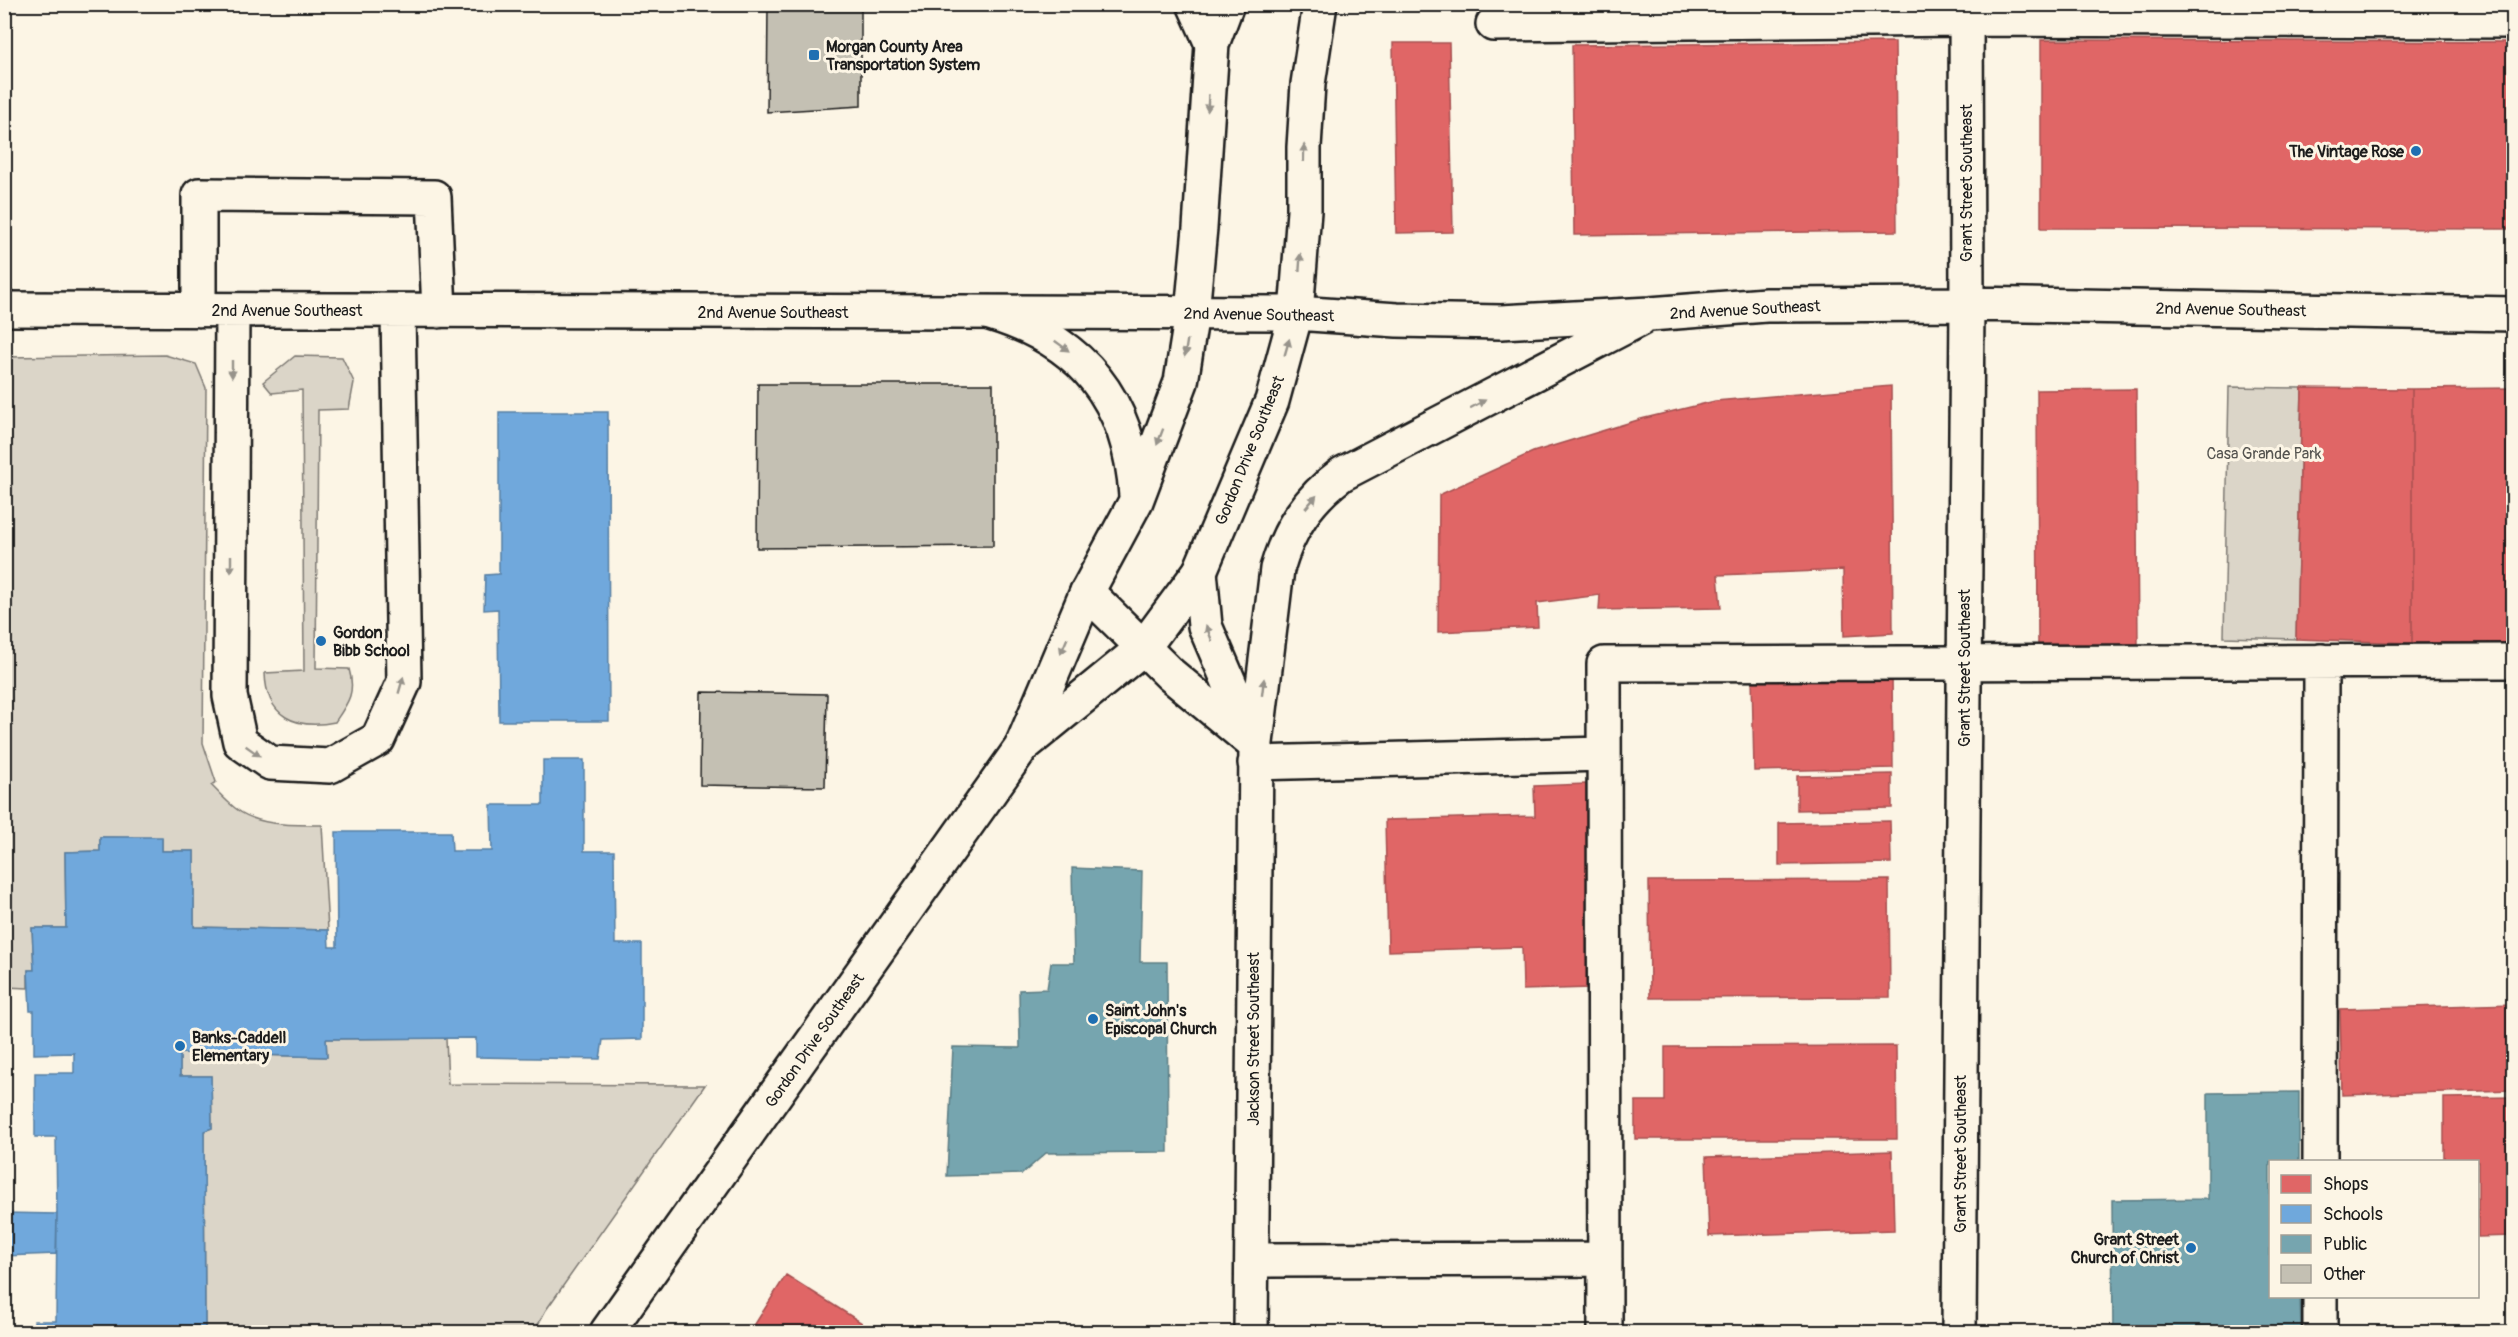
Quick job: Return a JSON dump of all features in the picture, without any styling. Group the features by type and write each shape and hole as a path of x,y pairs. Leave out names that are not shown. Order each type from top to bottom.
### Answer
{"street":[{"path":"1194,4 1212,44"},
{"name":"Gordon Drive Southeast","path":"607,1332 1021,747 1087,592 1136,501 1181,382 1192,313 1200,228 1212,44 1227,4"},
{"name":"Gordon Drive Southeast","path":"1021,747 1143,648 1200,571 1272,400 1296,313 1304,211 1304,147 1308,84 1320,4"},
{"path":"1493,24 1966,12 2321,12 2514,21"},
{"name":"Grant Street Southeast","path":"1959,1332 1967,304 1966,12"},
{"path":"199,310 199,195 434,197 438,311"},
{"name":"2nd Avenue Southeast","path":"4,309 1296,313 1397,320 1501,322 1766,305 1967,304 2514,314"},
{"path":"232,310 230,696 240,742 270,763 330,766 378,739 404,682 398,311"},
{"path":"990,313 1021,322 1049,337 1074,356 1096,379 1114,406 1127,436 1134,469 1136,501"},
{"path":"1256,754 1277,569 1292,529 1309,503 1324,487 1342,474 1650,314"},
{"name":"Jackson Street Southeast","path":"1200,571 1205,626 1256,754 1251,1332"},
{"path":"1087,592 1256,754 1604,754"},
{"path":"1605,1332 1604,664 1964,661 2514,661"},
{"path":"2320,1160 2321,661"},
{"path":"1252,1260 1605,1259"},
{"path":"2320,1298 2320,1332"}],"green space":[{"path":"165,355 196,364 206,388 203,743 216,782 211,785 235,808 254,819 277,824 322,825 328,930 194,927 194,851 162,851 162,838 100,837 100,851 65,852 66,928 32,928 34,970 28,970 28,988 5,987 4,357"},
{"path":"295,356 342,357 354,382 349,409 318,410 316,668 349,669 352,685 347,703 335,722 321,724 296,722 277,710 267,688 265,673 304,671 302,390 272,393 263,382"},
{"name":"Casa Grande Park","path":"2229,387 2302,388 2296,639 2224,637"},
{"path":"446,1038 448,1084 705,1085 546,1310 534,1332 205,1332 204,1131 212,1128 211,1076 180,1076 180,1053 327,1057 326,1039"}],"building: Shops":[{"path":"2041,40 2514,42 2514,229 2041,228"},
{"path":"1895,42 1897,231 1574,235 1572,45"},
{"path":"1393,43 1449,43 1453,232 1396,233"},
{"path":"1891,386 1893,633 1844,636 1843,570 1718,575 1721,608 1599,610 1600,595 1537,603 1538,627 1438,632 1439,495 1533,452 1641,419 1715,401"},
{"path":"2302,388 2412,389 2412,643 2296,639"},
{"path":"2514,388 2514,643 2412,643 2412,389"},
{"path":"2136,389 2138,646 2038,647 2037,390"},
{"path":"1892,675 1893,768 1754,771 1752,677"},
{"path":"1892,774 1892,808 1797,810 1797,776"},
{"path":"1586,784 1591,988 1523,990 1522,947 1388,951 1385,820 1535,816 1534,786"},
{"path":"1890,821 1891,863 1779,865 1779,823"},
{"path":"1889,880 1890,997 1650,998 1649,881"},
{"path":"2514,1004 2514,1090 2342,1095 2340,1009"},
{"path":"1896,1046 1897,1139 1635,1139 1635,1101 1665,1101 1665,1047"},
{"path":"2514,1097 2514,1236 2479,1237 2479,1160 2444,1160 2444,1098"},
{"path":"1892,1151 1894,1230 1709,1236 1706,1157"},
{"path":"786,1275 862,1323 856,1332 750,1332"}],"building: Schools":[{"path":"499,412 608,412 609,721 499,721 498,609 484,610 485,575 499,574"},
{"name":"Banks-Caddell Elementary","path":"543,760 584,760 584,851 614,851 615,944 642,944 642,1039 603,1040 600,1059 476,1057 476,1038 326,1039 327,1057 180,1053 180,1076 211,1076 212,1128 204,1131 205,1332 34,1332 34,1321 56,1321 57,1214 56,1137 35,1137 35,1073 74,1073 74,1053 34,1054 34,1011 30,1011 28,970 34,970 32,928 66,928 65,852 100,851 100,837 162,837 162,851 194,851 194,927 328,930 329,947 337,947 336,832 451,832 452,851 492,851 491,805 543,805"},
{"path":"4,1213 57,1214 56,1254 4,1256"}],"building: Public":[{"name":"Saint John's Episcopal Church","path":"1072,868 1142,871 1140,962 1167,962 1168,1152 1046,1153 1022,1174 947,1176 953,1047 1020,1048 1019,990 1047,989 1051,963 1074,963"},
{"name":"Grant Street Church of Christ","path":"2299,1092 2299,1160 2269,1160 2269,1298 2300,1298 2301,1332 2113,1332 2112,1200 2208,1199 2208,1093"}],"building: Other":[{"name":"Morgan County Area Transportation System","path":"768,4 861,4 861,106 767,112"},
{"path":"758,384 993,384 993,546 757,548"},
{"path":"701,692 827,694 825,787 700,785"}],"place":[{"name":"Morgan County Area Transportation System","path":"814,55"},
{"name":"The Vintage Rose","path":"2416,151"},
{"name":"Gordon Bibb School","path":"321,641"},
{"name":"Saint John's Episcopal Church","path":"1093,1019"},
{"name":"Banks-Caddell Elementary","path":"180,1046"},
{"name":"Grant Street Church of Christ","path":"2191,1248"}]}
